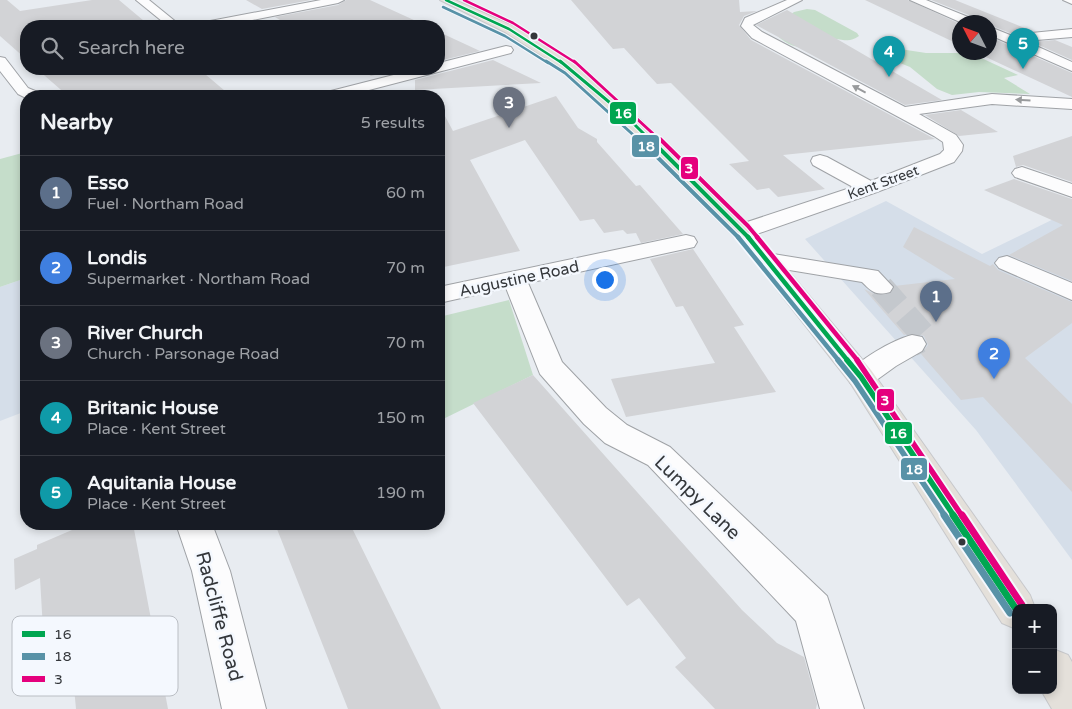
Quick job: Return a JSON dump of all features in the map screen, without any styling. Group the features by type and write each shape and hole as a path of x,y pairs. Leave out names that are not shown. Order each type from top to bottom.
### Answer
{"main road":[{"path":"446,0 459,3 509,29 543,49 588,82 627,117 743,231 861,376 1013,604"},
{"path":"1057,677 1072,701"}],"street":[{"path":"142,0 167,20"},
{"path":"234,20 332,0"},
{"name":"Kent Street","path":"743,231 870,188 948,158 953,150 954,145 950,138 757,35 747,26 749,20 796,0"},
{"path":"916,0 952,15"},
{"path":"1007,39 1072,33"},
{"path":"997,34 1072,67"},
{"path":"445,65 506,50"},
{"path":"8,63 7,72 22,90"},
{"path":"352,90 410,75"},
{"path":"390,80 402,90"},
{"path":"902,112 992,100 1072,104"},
{"path":"820,161 870,188"},
{"path":"1022,173 1072,191"},
{"name":"Augustine Road","path":"445,295 686,242"},
{"path":"767,260 870,276 881,287"},
{"path":"1007,263 1072,292"},
{"name":"Lumpy Lane","path":"514,279 550,367 588,409 616,434 659,456 814,610 842,709"},
{"path":"861,376 912,344"},
{"name":"Radcliffe Road","path":"196,530 211,571 244,709"}],"shaded area":[{"path":"886,201 982,254 1072,210 1072,560 976,430 805,239"},
{"path":"20,280 20,413 0,421 0,287"}],"green space":[{"path":"807,9 815,10 857,33 859,36 849,40 829,39 800,47 786,42 772,29 794,12"},
{"path":"900,49 926,53 952,53 952,60 986,60 1018,75 1004,78 1030,94 979,92 952,95 937,89 910,67 885,57 885,53"},
{"path":"20,154 20,280 0,287 0,159"},
{"path":"509,300 533,375 445,418 445,316"}],"building":[{"path":"0,0 7,0 20,11 92,0 119,0 143,20 20,20 20,54 0,36"},
{"path":"246,0 311,0 262,9"},
{"path":"346,0 370,0 414,20 280,20 275,17 338,5"},
{"path":"571,0 739,0 740,12 757,11 744,16 739,25 751,40 935,139 783,155 825,189 778,197 769,188 757,190 729,164 749,161 671,83 657,84 624,48 613,49"},
{"path":"865,0 908,0 952,20 952,41"},
{"path":"931,0 955,0 992,15 969,15"},
{"path":"787,10 942,100 905,105 756,25"},
{"path":"997,17 1032,31 1010,33 997,28"},
{"path":"445,35 480,51 445,60"},
{"path":"997,40 1072,73 1072,97 992,60 997,60"},
{"path":"1055,40 1072,47 1072,60 1032,42"},
{"path":"493,60 541,83 415,90 415,80 434,75 445,75 445,72"},
{"path":"44,75 206,75 224,90 61,90"},
{"path":"556,96 578,128 597,139 597,142 636,186 640,185 683,234 641,243 636,233 627,234 623,230 604,233 594,219 580,221 525,140 470,160 520,251 445,267 445,116 453,131"},
{"path":"961,110 998,132 959,136 925,115"},
{"path":"1072,136 1072,182 1023,165 1016,167 1013,156"},
{"path":"1014,179 1072,199 1072,281 1009,255 1063,225 984,190"},
{"path":"914,227 990,266 993,264 998,270 1072,302 1072,323 1025,358 1072,404 1072,492 983,397 961,400 921,354 928,345 924,336 912,333 904,335 864,289 877,295 885,295 892,293 894,286 955,279 903,247"},
{"path":"693,249 744,325 734,327 776,392 626,417 611,379 715,363 683,306 676,307 650,259"},
{"path":"533,375 742,610 777,643 804,657 817,704 816,709 715,709 675,667 686,658 639,598 627,606 473,403"},
{"path":"72,530 134,530 150,616 42,616 40,578 15,590 14,559 37,549 37,545"},
{"path":"277,530 353,530 441,709 348,709"},
{"path":"75,696 166,696 168,709 76,709"}],"tunnel":[{"path":"881,287 926,338 912,344"}],"transit line":[{"name":"16","path":"446,0 509,29 569,67 627,117 743,231 861,377 1013,604"},
{"name":"3","path":"464,0 513,23 574,61 632,112 748,226 867,373 1021,604"},
{"name":"18","path":"443,7 505,36 565,73 622,123 737,236 855,381 1010,613"}],"place":[{"name":"Aquitania House","path":"1023,69"},
{"name":"Britanic House","path":"889,77"},
{"name":"River Church","path":"509,128"},
{"name":"Esso","path":"936,322"},
{"name":"Londis","path":"994,379"}]}
